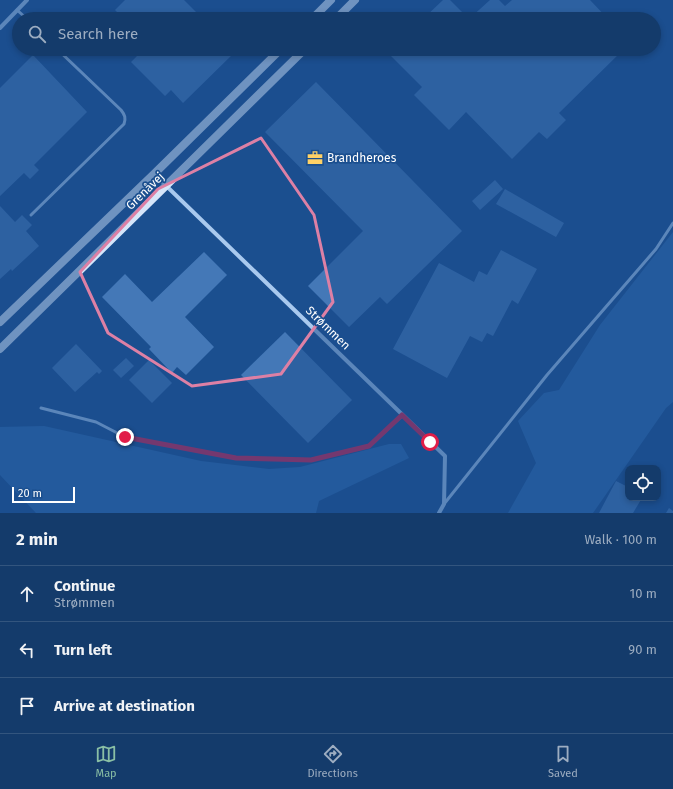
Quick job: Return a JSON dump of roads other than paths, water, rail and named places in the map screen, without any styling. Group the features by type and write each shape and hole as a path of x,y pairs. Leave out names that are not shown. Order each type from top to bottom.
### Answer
{"street":[{"path":"17,10 27,0"},
{"path":"319,12 331,0"},
{"path":"343,12 355,0"},
{"path":"0,28 12,15"},
{"name":"Grenåvej","path":"0,322 274,56"},
{"name":"Grenåvej","path":"0,349 299,56"},
{"name":"Strømmen","path":"154,174 445,456 444,504 439,513"}],"lane":[{"path":"31,215 124,124 124,114 121,110 64,56"},
{"path":"444,504 547,375 656,249 673,223"},
{"path":"41,408 96,422 125,437 236,458 311,460 369,446 402,415"}],"place":[{"name":"Brandheroes","path":"315,158"}]}
